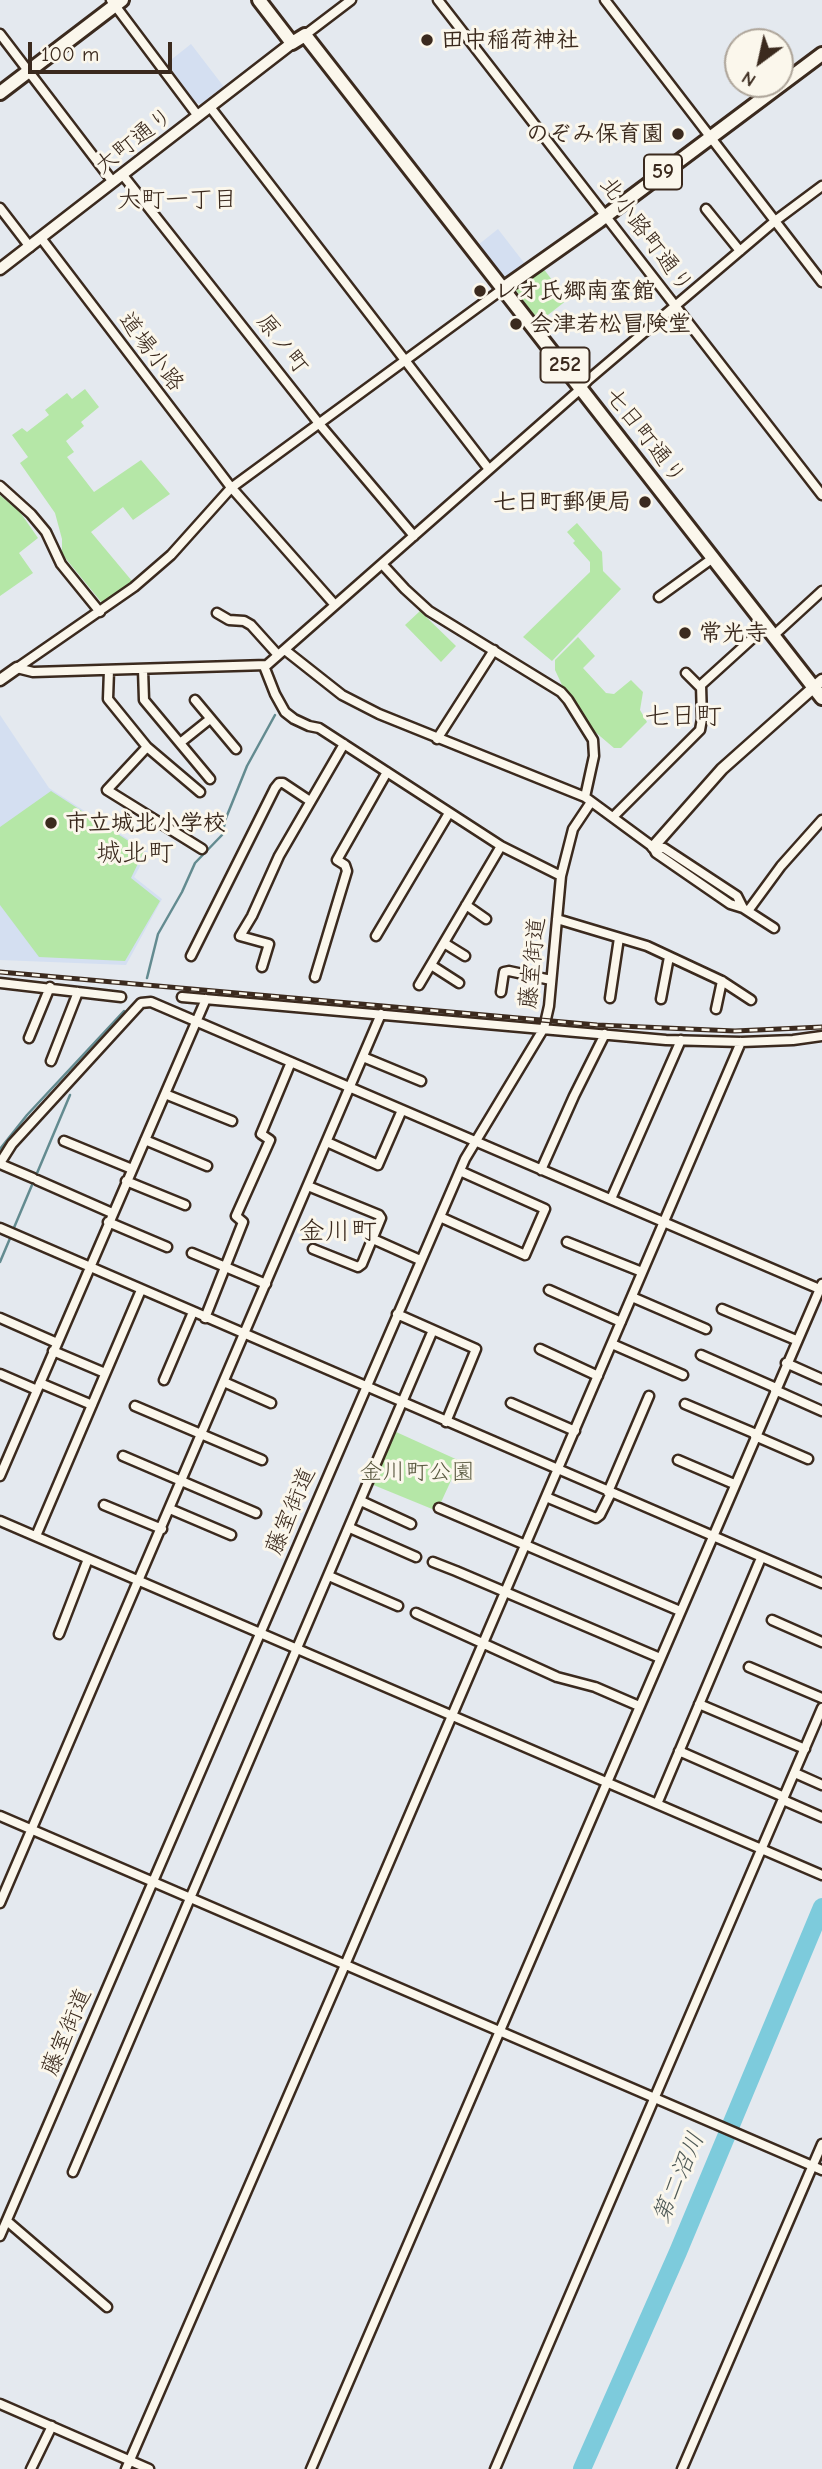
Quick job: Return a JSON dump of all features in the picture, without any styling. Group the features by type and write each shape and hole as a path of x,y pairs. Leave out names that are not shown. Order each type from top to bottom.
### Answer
{"main road":[{"path":"259,0 292,43 305,34"},
{"path":"0,93 116,2"},
{"name":"七日町通り","path":"305,34 770,631 818,684 822,698"},
{"name":"59","path":"503,288 822,54"}],"street":[{"path":"305,34 351,0"},
{"name":"北小路町通り","path":"438,0 822,495"},
{"path":"605,0 822,282"},
{"path":"116,2 198,116"},
{"path":"0,34 113,182"},
{"name":"大町通り","path":"0,269 292,43"},
{"path":"210,107 488,468"},
{"name":"原ノ町","path":"122,174 319,422 414,536"},
{"path":"17,668 33,672 264,666 775,220 822,186"},
{"path":"0,208 30,247"},
{"path":"706,209 740,251"},
{"name":"道場小路","path":"41,238 231,488 335,605"},
{"path":"0,680 134,587 171,555 231,488 503,288"},
{"path":"0,486 31,514 46,532 61,564 100,612"},
{"path":"659,597 713,558"},
{"name":"藤室街道","path":"0,2236 460,1171 544,1028 561,876 571,835 588,799 594,756 593,740 561,692 429,611 382,564"},
{"path":"700,687 822,591"},
{"path":"217,612 229,620 244,621 251,625 281,652 342,695 379,714 588,799 653,847 664,848 737,896 746,909 774,928"},
{"path":"437,738 494,650"},
{"path":"264,666 285,712 309,726 319,728 501,846 561,876"},
{"path":"143,669 144,700 210,779"},
{"path":"109,670 108,699 147,747 200,793"},
{"path":"613,817 700,730 700,687 686,673"},
{"path":"653,847 722,769 818,684"},
{"path":"195,700 236,749"},
{"path":"180,743 210,719"},
{"path":"262,967 269,944 240,936 259,901 268,876 344,744"},
{"path":"147,747 107,790 202,849"},
{"path":"314,977 347,871 345,865 337,860 387,772"},
{"path":"191,956 275,788 279,783 284,783 310,801"},
{"path":"376,936 449,813"},
{"path":"746,909 822,820"},
{"path":"419,985 501,846"},
{"path":"466,905 486,919"},
{"path":"557,919 647,946 722,981 751,1000"},
{"path":"610,998 619,938"},
{"path":"444,943 465,956"},
{"path":"661,999 669,957"},
{"path":"431,965 460,983"},
{"path":"501,992 505,972 509,971 551,981"},
{"path":"716,1009 722,981"},
{"path":"0,983 50,987 121,998"},
{"path":"29,1038 50,987"},
{"path":"51,1060 78,992"},
{"path":"182,997 681,1040 741,1042 822,1036"},
{"path":"0,1476 206,999"},
{"path":"167,1247 0,1163 12,1144 51,1098 141,1003 151,1002 821,1288 786,1363 311,2469"},
{"path":"0,1903 381,1014"},
{"path":"541,1170 605,1034"},
{"path":"611,1199 681,1040"},
{"path":"129,2465 741,1042"},
{"path":"363,1057 421,1081"},
{"path":"205,1318 243,1222 236,1216 270,1140 261,1134 291,1062"},
{"path":"165,1094 232,1121"},
{"path":"327,1142 378,1165 402,1110"},
{"path":"145,1140 207,1166"},
{"path":"64,1141 132,1169"},
{"path":"440,1217 525,1255 545,1209 460,1171"},
{"path":"127,1181 185,1205"},
{"path":"308,1186 379,1215 380,1224 362,1264 358,1267 313,1249"},
{"path":"8,1232 822,1583"},
{"path":"373,1239 420,1260"},
{"path":"567,1242 642,1272"},
{"path":"192,1253 266,1284"},
{"path":"36,1536 141,1290"},
{"path":"549,1290 621,1322"},
{"path":"632,1297 706,1329"},
{"path":"722,1309 796,1340"},
{"path":"164,1380 192,1312"},
{"path":"397,1314 476,1349 446,1422"},
{"path":"0,1318 105,1373"},
{"path":"73,2172 433,1330"},
{"path":"612,1344 683,1375"},
{"path":"540,1349 598,1376"},
{"path":"701,1355 822,1411"},
{"path":"786,1363 822,1379"},
{"path":"0,1374 92,1405"},
{"path":"224,1382 271,1403"},
{"path":"546,1497 596,1518 600,1515 649,1396"},
{"path":"511,1403 575,1431"},
{"path":"685,1404 807,1459"},
{"path":"135,1406 262,1460"},
{"path":"123,1456 256,1513"},
{"path":"678,1460 734,1484"},
{"path":"361,1501 411,1524"},
{"path":"104,1505 162,1529"},
{"path":"170,1508 231,1535"},
{"path":"439,1508 680,1611"},
{"path":"0,1521 822,1875"},
{"path":"350,1528 416,1556"},
{"path":"657,1804 761,1558"},
{"path":"59,1634 88,1559"},
{"path":"433,1562 660,1658"},
{"path":"329,1576 398,1606"},
{"path":"416,1613 556,1677 594,1687 639,1706"},
{"path":"772,1620 822,1642"},
{"path":"749,1667 822,1698"},
{"path":"699,1704 805,1749"},
{"path":"495,2469 653,2097 805,1749 818,1726 822,1708"},
{"path":"679,1751 822,1817"},
{"path":"795,1773 822,1785"},
{"path":"0,1816 822,2170"},
{"path":"682,2469 822,2144"},
{"path":"7,2221 107,2307"},
{"path":"0,2404 52,2426 129,2465 149,2469"},
{"path":"31,2469 52,2426"}],"shaded area":[{"path":"191,44 224,87 202,104 196,103 167,63"},
{"path":"498,229 525,264 508,277 503,276 478,245"},
{"name":"市立城北小学校","path":"0,715 49,788 148,852 134,877 162,899 126,965 0,960"}],"green space":[{"path":"543,268 567,300 539,322 515,289"},
{"path":"85,389 99,407 81,422 84,426 66,441 74,452 67,457 94,492 141,460 170,494 133,520 123,507 91,532 132,581 102,603 62,554 62,539 55,513 20,463 28,457 12,435 22,428 27,432 49,415 45,410 67,393 72,399"},
{"path":"0,495 20,512 38,538 19,553 33,573 0,596"},
{"path":"577,523 602,552 603,571 621,589 552,661 523,637 590,572 590,562 567,532"},
{"path":"420,611 456,646 441,662 405,625"},
{"path":"578,637 595,656 583,668 606,693 614,694 631,680 643,692 640,710 647,722 621,748 614,748 594,731 562,685 555,670 555,660"},
{"name":"市立城北小学校","path":"51,791 144,851 131,878 160,901 125,961 39,957 0,905 0,827"},
{"name":"金川町公園","path":"394,1431 460,1461 437,1511 371,1484"}],"waterway":[{"path":"147,978 158,934 195,863 222,835 247,766 275,715"},
{"path":"0,1149 27,1115 124,1011"},
{"path":"13,1230 70,1095"},
{"path":"0,1262 11,1236"},
{"name":"第二沼川","path":"582,2469 678,2252 822,1907"}],"railway":[{"path":"0,972 597,1025 735,1031 822,1027"}],"place":[{"name":"田中稲荷神社","path":"427,40"},
{"name":"のぞみ保育園","path":"678,134"},
{"name":"レオ氏郷南蛮館","path":"480,291"},
{"name":"会津若松冒険堂","path":"516,324"},
{"name":"七日町郵便局","path":"645,502"},
{"name":"常光寺","path":"685,633"},
{"name":"市立城北小学校","path":"51,823"}],"district":[{"name":"大町一丁目","path":"177,200"},
{"name":"七日町","path":"683,717"},
{"name":"城北町","path":"135,854"},
{"name":"金川町","path":"338,1232"}]}
